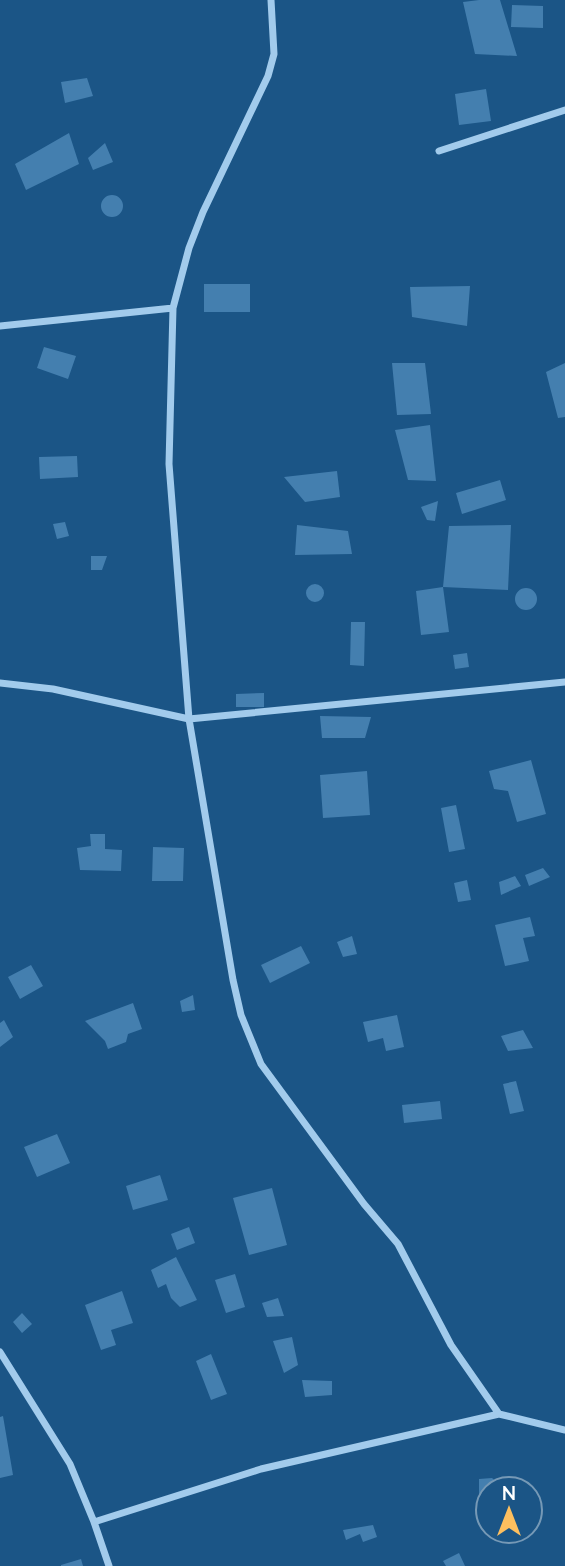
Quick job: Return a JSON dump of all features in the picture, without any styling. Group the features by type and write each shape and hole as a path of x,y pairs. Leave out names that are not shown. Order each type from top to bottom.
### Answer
{"street":[{"path":"271,0 274,54 268,76 203,212 189,247 173,308 169,464 189,719 233,979 241,1015 261,1065 398,1244 450,1345 499,1414"},
{"path":"439,151 565,110"},
{"path":"0,326 173,308"},
{"path":"0,682 53,689 189,719 564,682 565,692"},
{"path":"0,1352 70,1464 109,1566"},
{"path":"94,1522 261,1469 499,1414 565,1430"}],"building":[{"path":"500,0 517,56 475,54 463,2"},
{"path":"512,5 543,6 543,28 511,27"},
{"path":"87,78 93,96 65,103 61,82"},
{"path":"486,89 491,121 459,125 455,94"},
{"path":"69,133 79,164 26,190 15,164"},
{"path":"105,143 113,162 93,170 88,158"},
{"path":"112,195 120,198 123,206 120,214 112,217 104,214 101,206 104,198"},
{"path":"204,284 250,284 250,312 204,312"},
{"path":"470,286 467,326 412,317 410,287"},
{"path":"44,347 76,356 68,379 37,368"},
{"path":"392,363 425,363 431,414 397,415"},
{"path":"565,363 565,417 558,418 546,372"},
{"path":"430,425 436,481 408,480 395,430"},
{"path":"77,456 78,477 40,479 39,457"},
{"path":"337,471 340,497 305,502 284,477"},
{"path":"500,480 506,500 462,514 456,493"},
{"path":"438,501 435,521 427,520 421,507"},
{"path":"65,522 69,536 57,539 53,524"},
{"path":"297,525 348,531 352,554 295,555"},
{"path":"511,525 508,590 443,587 449,526"},
{"path":"91,556 107,556 102,570 91,570"},
{"path":"315,584 321,587 324,593 321,599 315,602 309,599 306,593 309,587"},
{"path":"443,587 449,632 421,635 416,591"},
{"path":"526,588 536,595 537,599 530,609 526,610 516,603 515,599 522,589"},
{"path":"351,622 365,622 364,666 350,665"},
{"path":"467,653 469,667 455,669 453,655"},
{"path":"264,693 264,707 236,707 236,694"},
{"path":"320,716 371,717 365,738 322,738"},
{"path":"531,760 546,814 517,822 508,791 494,789 489,771"},
{"path":"367,771 370,815 323,818 320,775"},
{"path":"456,805 465,849 449,852 441,808"},
{"path":"90,834 105,834 105,849 122,850 121,871 80,870 77,848 91,846"},
{"path":"153,847 184,848 183,881 152,881"},
{"path":"543,868 550,877 529,886 525,875"},
{"path":"515,876 521,886 501,895 499,882"},
{"path":"467,880 471,900 458,902 454,883"},
{"path":"530,917 535,936 523,938 529,961 505,966 495,925"},
{"path":"352,936 357,954 343,957 337,942"},
{"path":"301,946 310,963 270,983 261,965"},
{"path":"31,965 43,986 20,999 8,977"},
{"path":"193,995 195,1010 182,1012 180,1001"},
{"path":"133,1003 142,1029 128,1034 126,1042 108,1049 105,1041 85,1021"},
{"path":"397,1015 404,1047 386,1051 383,1038 368,1042 363,1022"},
{"path":"4,1020 13,1037 0,1047 0,1023"},
{"path":"523,1030 533,1048 508,1051 501,1036"},
{"path":"516,1081 524,1111 510,1114 503,1084"},
{"path":"440,1101 442,1119 404,1123 402,1105"},
{"path":"57,1134 70,1163 37,1177 24,1147"},
{"path":"160,1175 168,1200 133,1210 126,1186"},
{"path":"272,1188 287,1245 249,1255 233,1198"},
{"path":"189,1227 195,1243 177,1250 171,1234"},
{"path":"176,1257 197,1300 180,1307 171,1298 166,1284 158,1288 151,1270"},
{"path":"235,1274 245,1307 226,1313 215,1280"},
{"path":"122,1291 133,1323 111,1330 116,1345 101,1350 85,1305"},
{"path":"278,1298 284,1316 267,1317 262,1303"},
{"path":"22,1313 32,1324 22,1333 13,1322"},
{"path":"292,1337 298,1365 284,1373 273,1341"},
{"path":"211,1354 227,1394 211,1400 196,1361"},
{"path":"302,1380 332,1381 332,1395 305,1397"},
{"path":"3,1416 13,1475 0,1478 0,1417"},
{"path":"373,1525 377,1537 363,1542 360,1534 346,1540 343,1530"},
{"path":"459,1553 465,1566 446,1566 443,1561"},
{"path":"81,1559 83,1566 61,1566 61,1565"}]}
